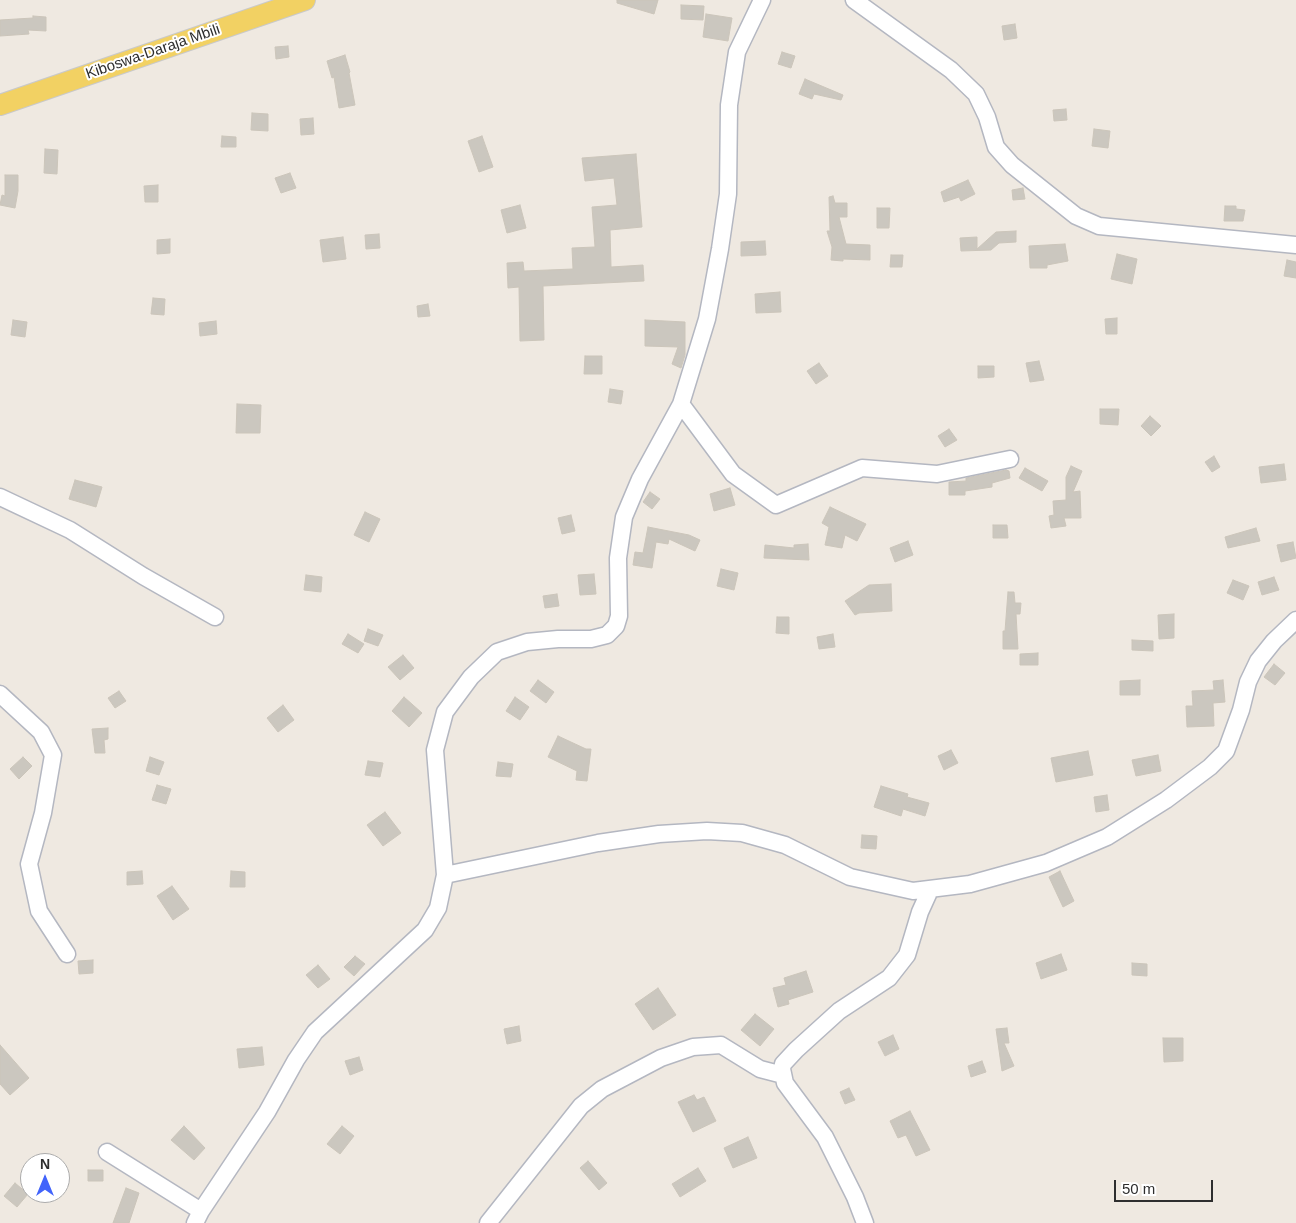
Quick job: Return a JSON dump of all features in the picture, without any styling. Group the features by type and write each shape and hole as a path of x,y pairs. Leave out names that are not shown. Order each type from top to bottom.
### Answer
{"main road":[{"name":"Kiboswa-Daraja Mbili","path":"0,105 305,0"}],"street":[{"path":"107,1152 198,1217 267,1112 296,1060 315,1032 425,930 438,908 445,875 435,750 445,712 471,677 497,652 527,642 558,639 591,639 607,635 616,626 619,616 618,558 624,517 640,479 681,404 707,319 728,194 729,105 738,52 762,0"},
{"path":"854,0 951,70 976,94 987,117 996,147 1012,165 1076,216 1099,226 1296,245"},
{"path":"681,404 733,474 776,505 862,468 937,474 1010,459"},
{"path":"0,497 70,530 143,576 215,617"},
{"path":"445,875 598,843 659,834 706,831 742,833 785,845 850,877 912,890 930,890 970,884 1046,863 1107,837 1166,800 1210,767 1226,751 1241,710 1248,682 1258,661 1274,641 1296,620"},
{"path":"0,694 41,732 53,756 43,813 29,864 39,911 67,954"},
{"path":"865,1223 855,1197 825,1137 785,1082 782,1069 783,1064 838,1011 890,978 907,955 920,912 930,890"},
{"path":"488,1223 581,1106 602,1089 661,1058 693,1047 721,1045 760,1069 783,1075"}],"building":[{"path":"617,0 658,0 654,14 617,3"},
{"path":"681,5 704,6 703,20 681,19"},
{"path":"706,14 732,18 728,41 703,37"},
{"path":"33,16 46,17 46,31 28,30 29,34 0,36 0,20 33,18"},
{"path":"1015,24 1017,38 1004,40 1002,26"},
{"path":"288,46 289,57 276,59 275,47"},
{"path":"782,52 795,56 791,68 778,64"},
{"path":"345,55 350,72 355,105 339,108 334,77 332,78 327,61"},
{"path":"805,79 843,95 841,100 814,94 812,99 799,94"},
{"path":"1066,109 1067,120 1054,121 1053,110"},
{"path":"252,113 268,114 268,131 251,130"},
{"path":"313,118 314,134 301,135 300,119"},
{"path":"1094,129 1110,131 1108,148 1092,146"},
{"path":"222,136 236,137 236,147 221,147"},
{"path":"482,136 493,167 479,172 468,141"},
{"path":"45,149 58,150 57,174 44,173"},
{"path":"636,154 642,227 610,230 611,267 643,265 644,281 543,286 544,340 520,341 519,287 508,288 507,263 523,262 524,271 573,269 572,248 595,247 592,207 617,205 614,178 585,181 582,158"},
{"path":"290,173 296,188 281,193 275,178"},
{"path":"5,175 18,175 15,208 0,205 2,195 5,196"},
{"path":"968,180 975,194 961,201 959,197 944,202 941,192"},
{"path":"158,185 158,202 145,202 144,186"},
{"path":"1023,188 1025,199 1013,200 1012,190"},
{"path":"833,196 835,203 847,203 847,217 839,217 846,244 870,245 870,260 831,260 832,247 827,231 830,231 829,197"},
{"path":"520,205 526,228 507,233 501,210"},
{"path":"1225,206 1236,206 1236,209 1245,210 1243,221 1224,221"},
{"path":"877,208 890,208 889,228 877,228"},
{"path":"1016,231 1016,242 999,243 991,250 961,251 960,238 977,237 977,249 996,232"},
{"path":"379,234 380,248 366,249 365,235"},
{"path":"343,237 346,259 323,262 320,240"},
{"path":"170,239 170,253 157,254 157,240"},
{"path":"765,241 766,255 741,256 741,242"},
{"path":"1065,244 1068,261 1047,265 1047,268 1030,268 1029,246"},
{"path":"1117,254 1137,259 1132,284 1111,279"},
{"path":"891,255 903,255 902,267 890,267"},
{"path":"1287,260 1296,262 1296,278 1284,276"},
{"path":"780,292 781,312 756,313 755,294"},
{"path":"153,298 165,299 164,315 151,314"},
{"path":"428,304 430,316 418,317 417,306"},
{"path":"1117,318 1117,334 1106,334 1105,319"},
{"path":"13,320 27,322 25,337 11,335"},
{"path":"645,320 685,322 685,355 681,368 672,364 678,347 645,346"},
{"path":"216,321 217,334 200,336 199,323"},
{"path":"585,356 602,356 602,374 584,374"},
{"path":"1039,361 1044,380 1030,382 1026,363"},
{"path":"819,363 828,376 816,384 807,371"},
{"path":"978,366 994,366 994,377 978,378"},
{"path":"610,389 623,391 621,404 608,402"},
{"path":"237,404 261,405 260,433 236,433"},
{"path":"1100,409 1119,409 1118,425 1100,424"},
{"path":"1150,416 1161,426 1151,436 1141,426"},
{"path":"949,429 957,440 945,447 938,436"},
{"path":"1214,456 1220,467 1212,472 1205,462"},
{"path":"1284,464 1286,480 1261,483 1259,467"},
{"path":"1071,466 1082,471 1073,492 1080,491 1081,518 1064,518 1066,526 1051,528 1049,516 1054,515 1053,501 1066,500 1066,477"},
{"path":"1025,468 1048,481 1042,491 1019,478"},
{"path":"1009,471 1010,478 992,483 992,487 965,491 965,495 949,495 949,482 966,481 966,478"},
{"path":"75,480 102,487 96,507 69,499"},
{"path":"730,488 735,505 714,511 710,494"},
{"path":"650,492 660,499 652,509 643,502"},
{"path":"830,507 866,524 857,541 845,535 842,548 825,545 829,527 822,523"},
{"path":"365,512 380,519 369,542 354,535"},
{"path":"571,515 575,531 562,534 558,518"},
{"path":"993,525 1007,525 1008,538 993,538"},
{"path":"648,527 689,535 700,540 695,551 669,539 668,544 656,542 652,568 633,565 635,552 643,553"},
{"path":"1256,528 1260,541 1228,548 1225,537"},
{"path":"908,541 913,555 895,562 890,548"},
{"path":"1293,542 1296,558 1281,562 1277,545"},
{"path":"808,544 809,560 764,558 765,545 794,548 794,545"},
{"path":"721,569 738,573 734,590 717,586"},
{"path":"594,574 596,594 580,595 578,575"},
{"path":"306,575 322,577 321,592 304,590"},
{"path":"1274,577 1279,590 1262,595 1258,582"},
{"path":"1233,580 1249,586 1243,600 1227,593"},
{"path":"891,584 892,611 859,613 855,615 845,601 869,585"},
{"path":"1008,592 1014,592 1015,603 1021,603 1020,614 1016,614 1018,649 1003,649 1003,631 1005,631"},
{"path":"557,594 559,606 545,608 543,596"},
{"path":"1174,614 1174,638 1159,639 1158,615"},
{"path":"777,617 789,617 789,634 776,633"},
{"path":"368,629 383,635 378,646 364,641"},
{"path":"348,634 364,644 358,653 342,644"},
{"path":"833,634 835,647 819,649 817,637"},
{"path":"1132,640 1153,641 1153,651 1132,650"},
{"path":"1038,653 1038,665 1020,665 1020,654"},
{"path":"403,655 414,668 400,680 388,667"},
{"path":"1274,664 1285,673 1275,685 1264,677"},
{"path":"538,680 554,692 546,703 530,691"},
{"path":"1140,680 1140,695 1120,695 1120,681"},
{"path":"1223,680 1225,702 1213,703 1214,726 1187,727 1186,706 1193,706 1192,691 1214,690 1213,681"},
{"path":"119,691 126,701 115,708 108,698"},
{"path":"404,697 422,713 409,727 392,711"},
{"path":"515,697 529,707 520,720 506,711"},
{"path":"283,705 294,720 278,732 267,718"},
{"path":"108,728 108,739 104,740 105,753 95,753 92,729"},
{"path":"558,736 586,749 591,749 587,781 576,780 577,771 548,757"},
{"path":"951,750 958,763 944,770 938,756"},
{"path":"1088,751 1093,775 1056,782 1051,758"},
{"path":"1158,755 1161,771 1136,776 1132,760"},
{"path":"23,757 32,766 19,779 10,769"},
{"path":"150,757 164,762 159,775 146,771"},
{"path":"368,761 383,763 380,777 365,775"},
{"path":"498,762 513,764 511,777 496,776"},
{"path":"157,785 171,789 166,804 152,800"},
{"path":"881,786 908,794 907,797 929,803 925,816 903,809 901,816 874,807"},
{"path":"1107,795 1109,810 1096,812 1094,797"},
{"path":"385,812 401,833 383,846 367,825"},
{"path":"862,835 877,836 876,849 861,848"},
{"path":"142,871 143,884 127,885 127,872"},
{"path":"231,871 245,872 245,887 230,887"},
{"path":"1060,871 1074,901 1063,907 1049,877"},
{"path":"172,886 189,909 173,920 157,896"},
{"path":"1061,954 1067,970 1041,979 1036,963"},
{"path":"355,956 365,964 354,976 344,967"},
{"path":"93,960 93,973 79,974 78,961"},
{"path":"1132,963 1147,964 1147,976 1132,975"},
{"path":"318,965 330,979 318,988 306,975"},
{"path":"806,971 813,992 788,1000 789,1004 778,1007 773,988 786,985 784,978"},
{"path":"658,988 676,1015 653,1030 635,1004"},
{"path":"755,1014 774,1029 760,1046 741,1030"},
{"path":"519,1026 521,1041 507,1044 504,1029"},
{"path":"1007,1028 1009,1043 1004,1043 1014,1066 1002,1071 996,1029"},
{"path":"893,1035 899,1049 885,1056 878,1042"},
{"path":"1163,1038 1183,1038 1183,1061 1164,1062"},
{"path":"0,1045 29,1078 10,1095 0,1084"},
{"path":"262,1047 264,1065 239,1068 237,1049"},
{"path":"359,1057 363,1070 350,1075 345,1061"},
{"path":"982,1061 986,1072 971,1077 968,1066"},
{"path":"849,1088 855,1100 845,1104 840,1092"},
{"path":"694,1095 697,1100 704,1097 716,1121 693,1132 678,1102"},
{"path":"910,1111 930,1150 916,1156 906,1135 898,1138 890,1121"},
{"path":"184,1126 205,1148 194,1160 171,1140"},
{"path":"342,1126 354,1136 340,1154 327,1144"},
{"path":"748,1137 757,1158 733,1168 724,1148"},
{"path":"588,1161 607,1183 599,1190 580,1168"},
{"path":"698,1168 706,1181 680,1197 672,1184"},
{"path":"88,1170 103,1170 103,1181 88,1181"},
{"path":"15,1183 20,1187 20,1203 17,1207 4,1196"},
{"path":"126,1188 139,1193 129,1223 113,1223"}]}
